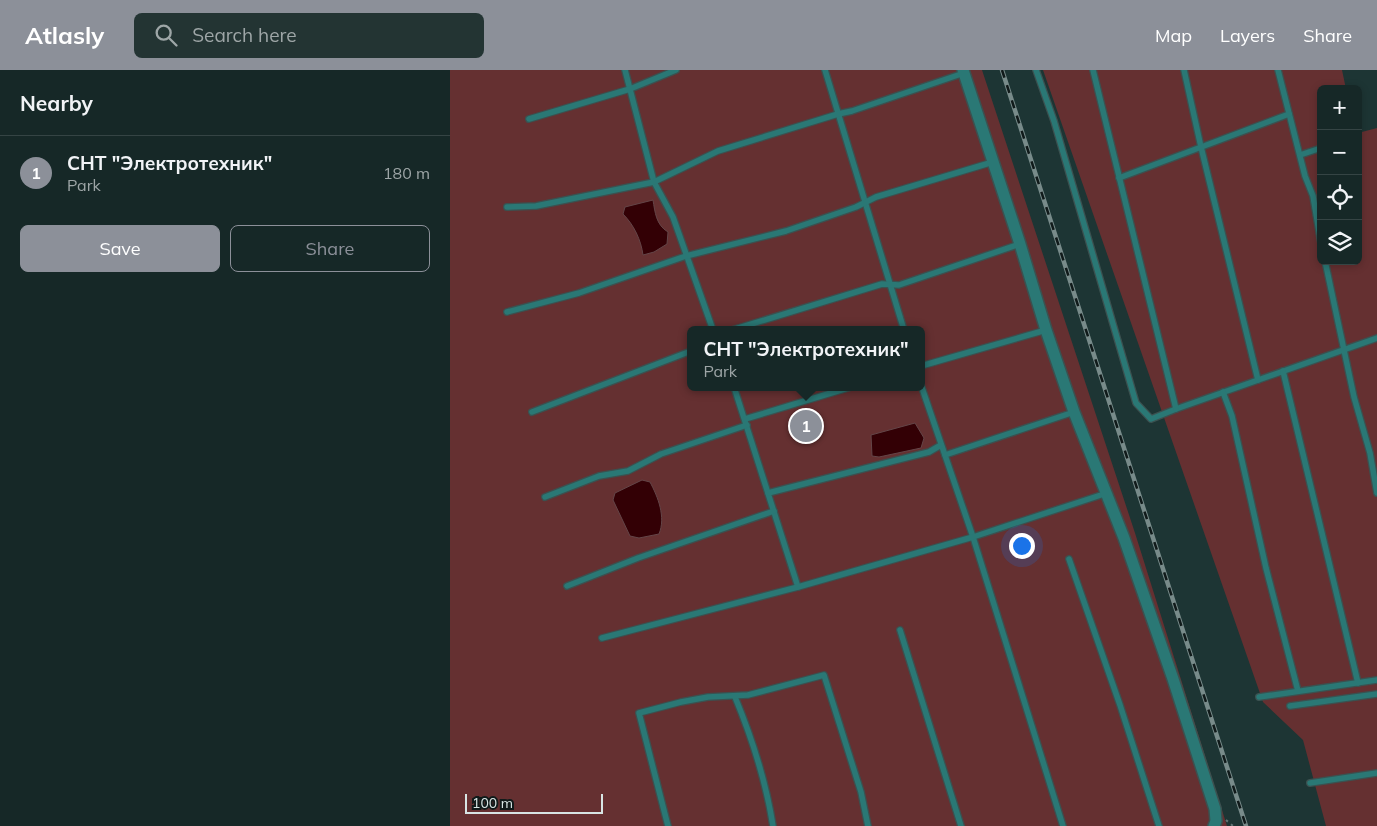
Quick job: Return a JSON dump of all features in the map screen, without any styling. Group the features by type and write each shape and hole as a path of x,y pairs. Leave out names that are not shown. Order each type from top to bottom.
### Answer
{"street":[{"path":"963,72 1074,412 1108,493 1173,679 1215,809 1216,824"}],"lane":[{"path":"625,70 654,182 673,217 712,326"},
{"path":"529,119 630,89 676,70"},
{"path":"825,70 903,326"},
{"path":"1036,70 1054,121 1136,403 1151,419 1377,338"},
{"path":"1093,70 1176,409"},
{"path":"1184,70 1200,147 1258,380"},
{"path":"1278,70 1300,155 1313,196 1317,220"},
{"path":"507,207 536,206 654,182 718,151 852,111 963,72"},
{"path":"1119,178 1289,114"},
{"path":"1300,155 1317,149"},
{"path":"507,312 579,293 686,256 786,231 876,197 993,162"},
{"path":"745,326 882,284 899,285 1020,244"},
{"path":"1326,265 1354,397 1370,453 1377,493"},
{"path":"925,365 1046,330"},
{"path":"532,412 687,354"},
{"path":"1283,371 1358,683"},
{"path":"735,391 798,587"},
{"path":"745,419 838,391"},
{"path":"923,391 973,537 1062,826"},
{"path":"1223,392 1232,416 1266,568 1298,691"},
{"path":"945,455 1074,412"},
{"path":"545,497 599,476 628,471 661,454 747,425"},
{"path":"768,493 929,452 941,445"},
{"path":"602,638 798,587 973,537 1108,493"},
{"path":"567,586 638,558 774,511"},
{"path":"1069,559 1120,705 1159,826"},
{"path":"900,630 961,826"},
{"path":"668,826 639,713 708,697 748,695 824,675 861,792 868,826"},
{"path":"1259,697 1377,680"},
{"path":"1290,706 1377,694"},
{"path":"735,697 754,746 773,826"},
{"path":"1310,783 1377,773"}],"shaded area":[{"path":"450,70 982,70 1135,533 1227,826 450,826"},
{"path":"1043,70 1342,70 1345,85 1317,85 1317,265 1362,265 1362,132 1377,128 1377,826 1326,826 1303,740 1263,702"},
{"path":"653,200 655,214 661,226 668,232 667,244 654,252 643,255 636,233 623,214 625,207"},
{"path":"915,423 924,438 921,448 879,457 872,456 871,435"},
{"path":"642,480 650,482 653,488 660,507 662,521 659,534 639,538 630,536 613,500 615,493"}],"railway":[{"path":"1002,70 1246,826"}],"place":[{"name":"СНТ \"Электротехник\"","path":"806,426"}]}
